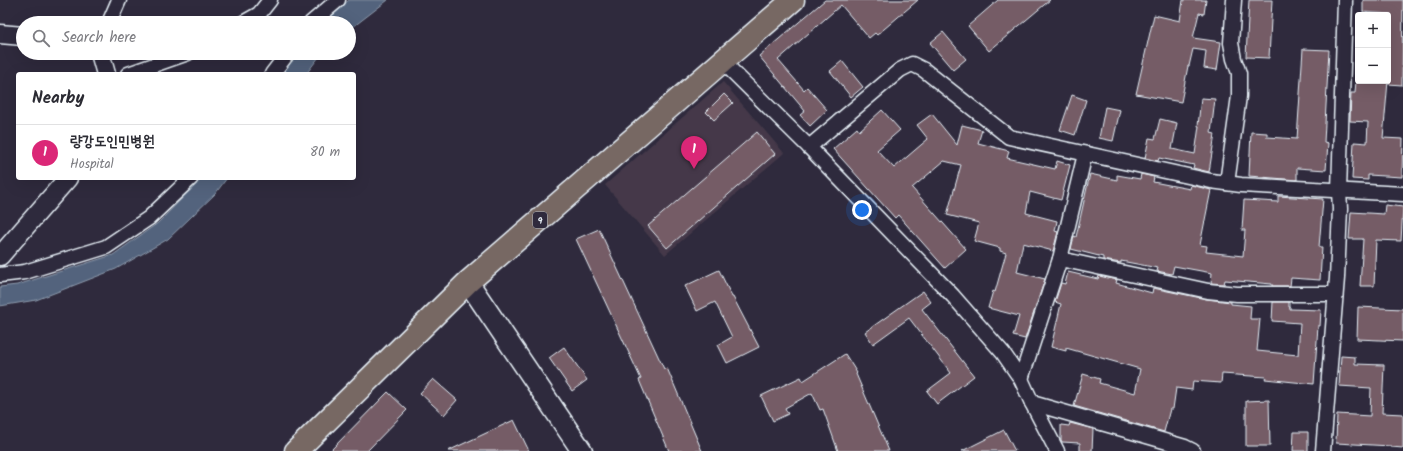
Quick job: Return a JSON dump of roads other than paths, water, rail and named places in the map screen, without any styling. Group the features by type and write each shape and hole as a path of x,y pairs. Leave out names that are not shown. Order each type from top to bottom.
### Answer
{"main road":[{"name":"9","path":"296,451 468,282 794,0"},
{"path":"468,282 582,451"}],"street":[{"path":"112,16 119,0"},
{"path":"255,16 259,14 270,0"},
{"path":"319,16 338,0"},
{"path":"1227,183 1239,96 1239,73 1234,59 1231,43 1234,0"},
{"path":"1323,451 1340,209 1339,191 1345,0"},
{"path":"0,34 16,35"},
{"path":"102,60 105,72"},
{"path":"134,72 168,60"},
{"path":"274,72 283,60"},
{"path":"722,62 809,147 953,296 1003,354 1021,379 1057,451"},
{"path":"809,147 900,70 912,64 924,70 1009,137 1241,186 1403,194"},
{"path":"1021,379 1060,259 1085,154"},
{"path":"0,256 66,180"},
{"path":"0,275 25,272 106,247 149,218 189,180"},
{"path":"1060,259 1208,291 1237,294 1335,294"},
{"path":"1032,403 1185,447 1193,451"}],"water":[{"path":"349,0 388,0 356,25 356,16 330,16"},
{"path":"292,60 317,60 308,72 283,72"},
{"path":"200,180 226,180 215,194 168,239 116,269 36,300 0,306 0,287 17,285 113,255 158,223"}],"place":[{"name":"량강도인민병원","path":"694,169"}]}
